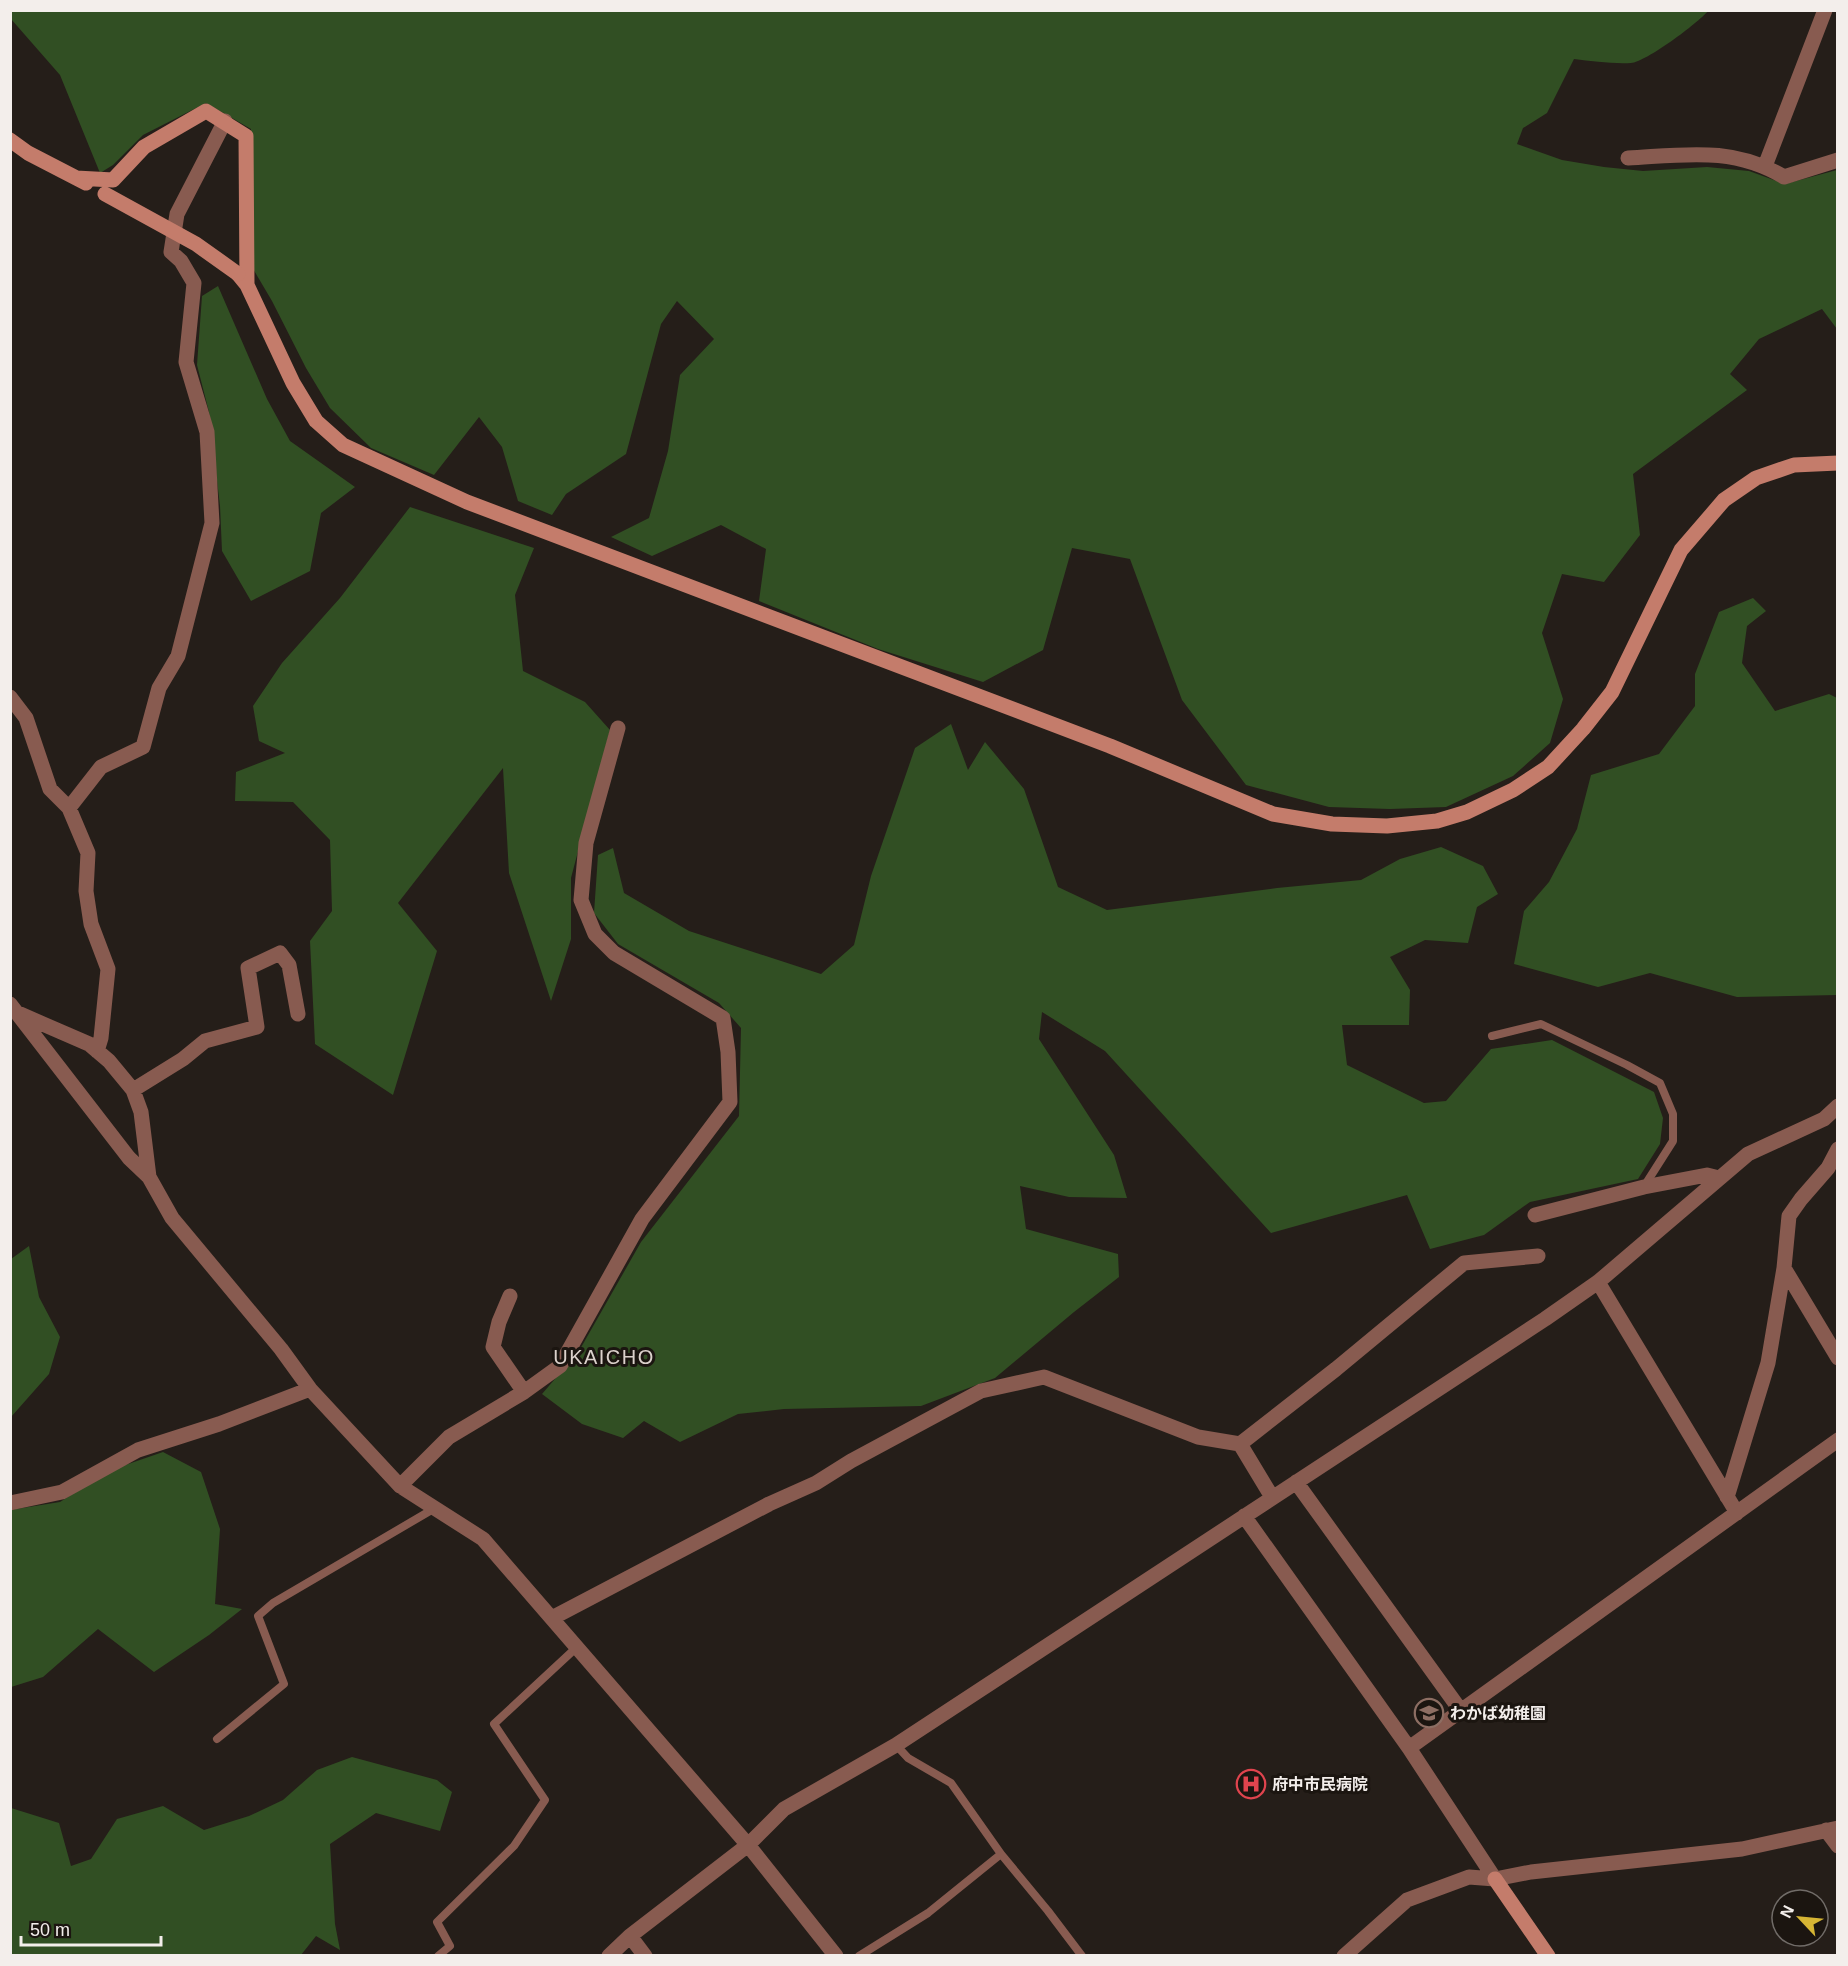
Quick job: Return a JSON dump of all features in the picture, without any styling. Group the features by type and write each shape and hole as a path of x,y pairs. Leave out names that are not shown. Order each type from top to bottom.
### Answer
{"street":[{"path":"1765,166 1825,10"},
{"path":"76,178 113,180 144,147 206,111 225,122 246,135 242,279"},
{"path":"69,808 101,767 144,747 159,688 178,656 212,523 207,432 186,362 194,283 181,261 171,252 177,214 225,122"},
{"path":"10,140 28,153 196,244 242,279 293,383 316,421 343,446 466,502 1110,746 1273,814 1332,824 1387,826 1437,821 1467,812 1513,790 1548,767 1583,729 1612,692 1681,550 1724,500 1756,478 1794,465 1838,463"},
{"path":"1628,158 1707,154 1743,158 1765,166 1784,177 1838,160"},
{"path":"10,698 26,718 50,789 69,808 88,853 86,891 91,924 108,969 97,1051"},
{"path":"400,1486 449,1437 524,1392 560,1366 642,1219 730,1102 728,1052 723,1018 614,954 595,934 581,900 586,843 618,728"},
{"path":"133,1090 183,1059 205,1041 257,1027 248,968 280,953 289,965 298,1014"},
{"path":"14,1009 89,1044 109,1061 133,1090 141,1112 149,1177"},
{"path":"14,1009 129,1158 149,1177 171,1218 281,1349 310,1389 400,1486 483,1539 748,1845 836,1956"},
{"path":"609,1956 630,1936 748,1845 784,1809 897,1745 1545,1319 1598,1282 1748,1154 1824,1119 1837,1107"},
{"path":"1727,1497 1768,1363 1790,1216 1801,1198 1828,1168 1838,1149"},
{"path":"1535,1215 1644,1187 1707,1174 1719,1178"},
{"path":"552,1618 769,1504 816,1483 851,1461 981,1391 1044,1377 1198,1437 1240,1444 1336,1369 1464,1263 1538,1256"},
{"path":"1784,1268 1838,1359"},
{"path":"1598,1282 1737,1513"},
{"path":"510,1296 498,1322 493,1347 524,1392"},
{"path":"10,1503 62,1492 138,1450 219,1424 310,1389"},
{"path":"1409,1748 1838,1440"},
{"path":"1240,1444 1272,1497"},
{"path":"1296,1482 1461,1711"},
{"path":"1244,1516 1409,1748 1548,1956"},
{"path":"1344,1956 1407,1900 1469,1877 1495,1879 1531,1872 1742,1849 1832,1829 1838,1846"},
{"path":"630,1936 645,1956"}],"lane":[{"path":"1492,1036 1541,1024 1660,1083 1673,1114 1673,1141 1644,1187"},
{"path":"217,1739 284,1684 258,1616 273,1603 435,1508"},
{"path":"438,1956 450,1946 437,1922 514,1846 545,1800 494,1724 577,1647"},
{"path":"897,1745 908,1758 951,1783 1001,1854 1082,1956"},
{"path":"859,1956 928,1913 1001,1854"}],"green space":[{"path":"10,11 1708,11 1671,41 1638,61 1617,63 1574,59 1547,113 1523,128 1517,144 1562,160 1604,167 1643,171 1707,167 1749,171 1785,184 1837,170 1837,329 1822,309 1759,339 1730,374 1747,390 1633,474 1640,535 1604,582 1562,574 1542,633 1563,699 1550,743 1513,776 1446,807 1390,809 1329,807 1246,785 1182,700 1130,559 1072,548 1043,650 983,682 878,649 759,601 766,549 721,525 652,556 611,537 649,518 668,451 680,375 714,339 677,301 661,324 626,454 566,494 552,515 518,501 502,447 479,417 434,475 371,448 330,408 252,267 251,129 206,103 143,135 113,165 100,173 60,75 11,19"},
{"path":"218,286 267,399 290,441 355,487 321,513 310,571 251,601 222,551 220,506 209,412 197,365 202,296"},
{"path":"410,507 534,548 515,595 523,671 585,702 610,730 571,878 571,939 551,1001 509,873 503,768 398,903 437,951 393,1095 315,1044 310,941 332,911 330,840 293,802 235,801 236,772 285,753 259,741 253,706 282,663 340,598"},
{"path":"1753,598 1766,611 1747,626 1742,663 1775,711 1829,694 1837,698 1837,995 1737,997 1650,973 1598,987 1514,964 1524,911 1549,882 1577,829 1591,775 1659,754 1695,706 1695,674 1719,612"},
{"path":"951,724 968,770 985,742 1024,789 1058,887 1107,910 1277,888 1361,880 1400,859 1441,847 1483,866 1498,894 1477,907 1468,943 1425,940 1390,957 1410,990 1409,1025 1342,1025 1347,1065 1424,1103 1446,1101 1491,1049 1552,1040 1654,1092 1663,1118 1660,1144 1638,1179 1530,1202 1484,1235 1430,1249 1407,1195 1271,1233 1105,1051 1042,1012 1039,1039 1114,1155 1127,1198 1069,1197 1020,1186 1026,1229 1118,1254 1119,1277 995,1378 921,1406 784,1409 738,1414 680,1442 644,1421 623,1438 582,1424 542,1394 579,1351 641,1242 739,1116 741,1028 719,1003 618,944 594,913 598,855 613,848 624,893 689,931 821,974 854,945 871,876 915,748"},
{"path":"29,1246 39,1297 60,1337 49,1374 11,1417 11,1259"},
{"path":"163,1452 201,1472 220,1529 215,1604 242,1609 209,1635 154,1672 98,1629 43,1677 11,1687 10,1510 60,1502 108,1471"},
{"path":"352,1757 437,1780 452,1792 440,1831 376,1813 330,1844 335,1924 340,1950 316,1936 301,1955 11,1955 11,1808 59,1823 71,1866 91,1859 117,1819 163,1806 204,1830 249,1816 283,1800 317,1770"}],"place":[{"name":"わかば幼稚園","path":"1429,1713"},
{"name":"府中市民病院","path":"1251,1784"}],"district":[{"name":"UKAICHO","path":"604,1357"}]}
